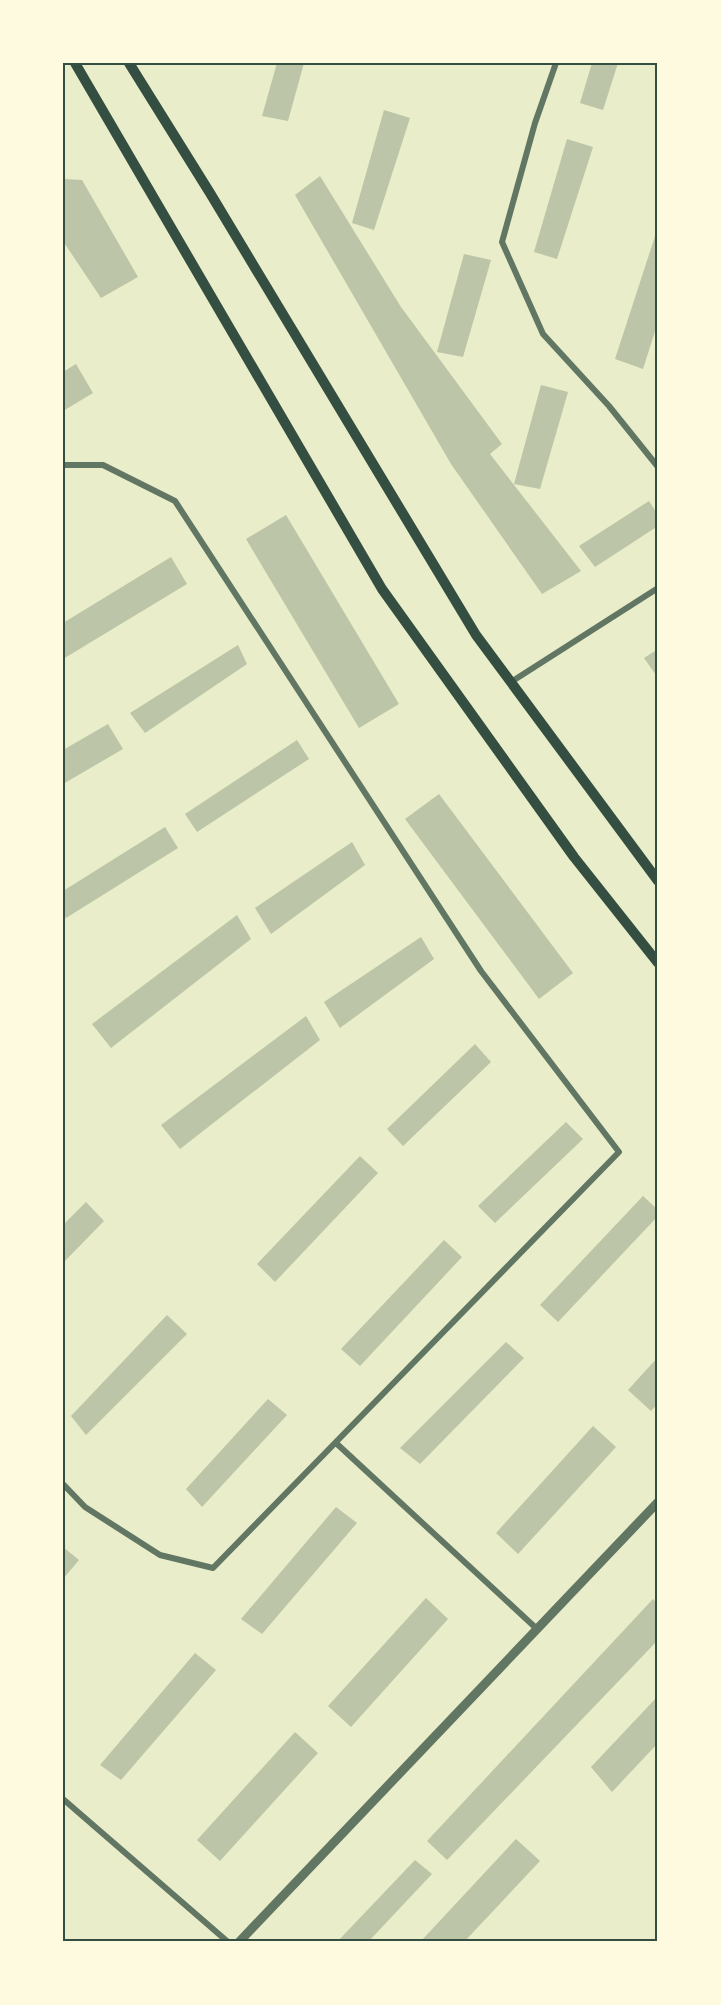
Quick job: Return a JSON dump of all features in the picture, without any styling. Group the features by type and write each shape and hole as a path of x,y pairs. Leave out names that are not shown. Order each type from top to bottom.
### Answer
{"main road":[{"path":"75,63 382,589 574,857 658,963"},
{"path":"129,63 210,193 476,635 658,881"}],"street":[{"path":"556,63 535,123 502,243 543,334 609,406 658,467"},
{"path":"63,465 103,465 175,501 481,971 620,1152 213,1568 160,1555 84,1508 63,1484"},
{"path":"511,682 658,588"},
{"path":"336,1443 537,1629"},
{"path":"239,1942 658,1502"},
{"path":"63,1799 228,1942"}],"building":[{"path":"277,63 304,63 288,121 262,116"},
{"path":"592,63 618,63 603,110 580,103"},
{"path":"384,110 410,118 374,230 352,223"},
{"path":"567,139 593,147 557,259 534,252"},
{"path":"320,176 401,307 502,444 490,454 581,571 542,594 451,464 295,195"},
{"path":"63,179 82,180 138,277 101,298 63,241"},
{"path":"658,227 658,322 643,369 615,359"},
{"path":"464,254 491,260 463,357 437,352"},
{"path":"76,364 93,393 63,411 63,372"},
{"path":"541,385 568,392 540,489 514,484"},
{"path":"649,501 658,515 658,526 595,567 579,546"},
{"path":"286,515 399,704 359,728 246,539"},
{"path":"171,557 187,584 63,659 63,623"},
{"path":"238,645 247,664 145,733 130,713"},
{"path":"658,649 658,678 644,658"},
{"path":"108,724 123,749 63,784 63,750"},
{"path":"297,740 309,759 197,832 185,814"},
{"path":"439,794 573,973 539,999 405,819"},
{"path":"165,827 178,848 66,918 63,914 63,891"},
{"path":"352,842 365,865 271,934 255,908"},
{"path":"237,915 251,939 111,1048 92,1024"},
{"path":"421,937 434,959 340,1028 324,1002"},
{"path":"306,1016 320,1040 180,1149 161,1125"},
{"path":"475,1044 491,1062 403,1146 387,1129"},
{"path":"566,1122 583,1139 495,1223 478,1206"},
{"path":"360,1156 378,1173 275,1282 257,1264"},
{"path":"643,1196 658,1210 658,1216 558,1322 540,1305"},
{"path":"86,1202 104,1221 63,1263 63,1225"},
{"path":"444,1240 462,1257 360,1366 341,1349"},
{"path":"167,1315 187,1334 86,1435 71,1416"},
{"path":"506,1342 524,1358 420,1464 400,1448"},
{"path":"658,1357 658,1403 651,1411 628,1390"},
{"path":"268,1399 287,1415 202,1507 186,1489"},
{"path":"593,1426 616,1447 518,1554 496,1533"},
{"path":"336,1507 357,1523 262,1634 241,1619"},
{"path":"63,1547 79,1560 63,1579"},
{"path":"426,1598 448,1619 351,1727 328,1706"},
{"path":"653,1599 658,1604 658,1640 447,1860 427,1841"},
{"path":"195,1653 216,1670 121,1780 100,1765"},
{"path":"658,1696 658,1743 612,1792 591,1767"},
{"path":"295,1732 318,1753 220,1861 197,1840"},
{"path":"516,1839 540,1861 464,1942 424,1942 422,1940"},
{"path":"415,1860 432,1874 368,1942 337,1942"}]}
